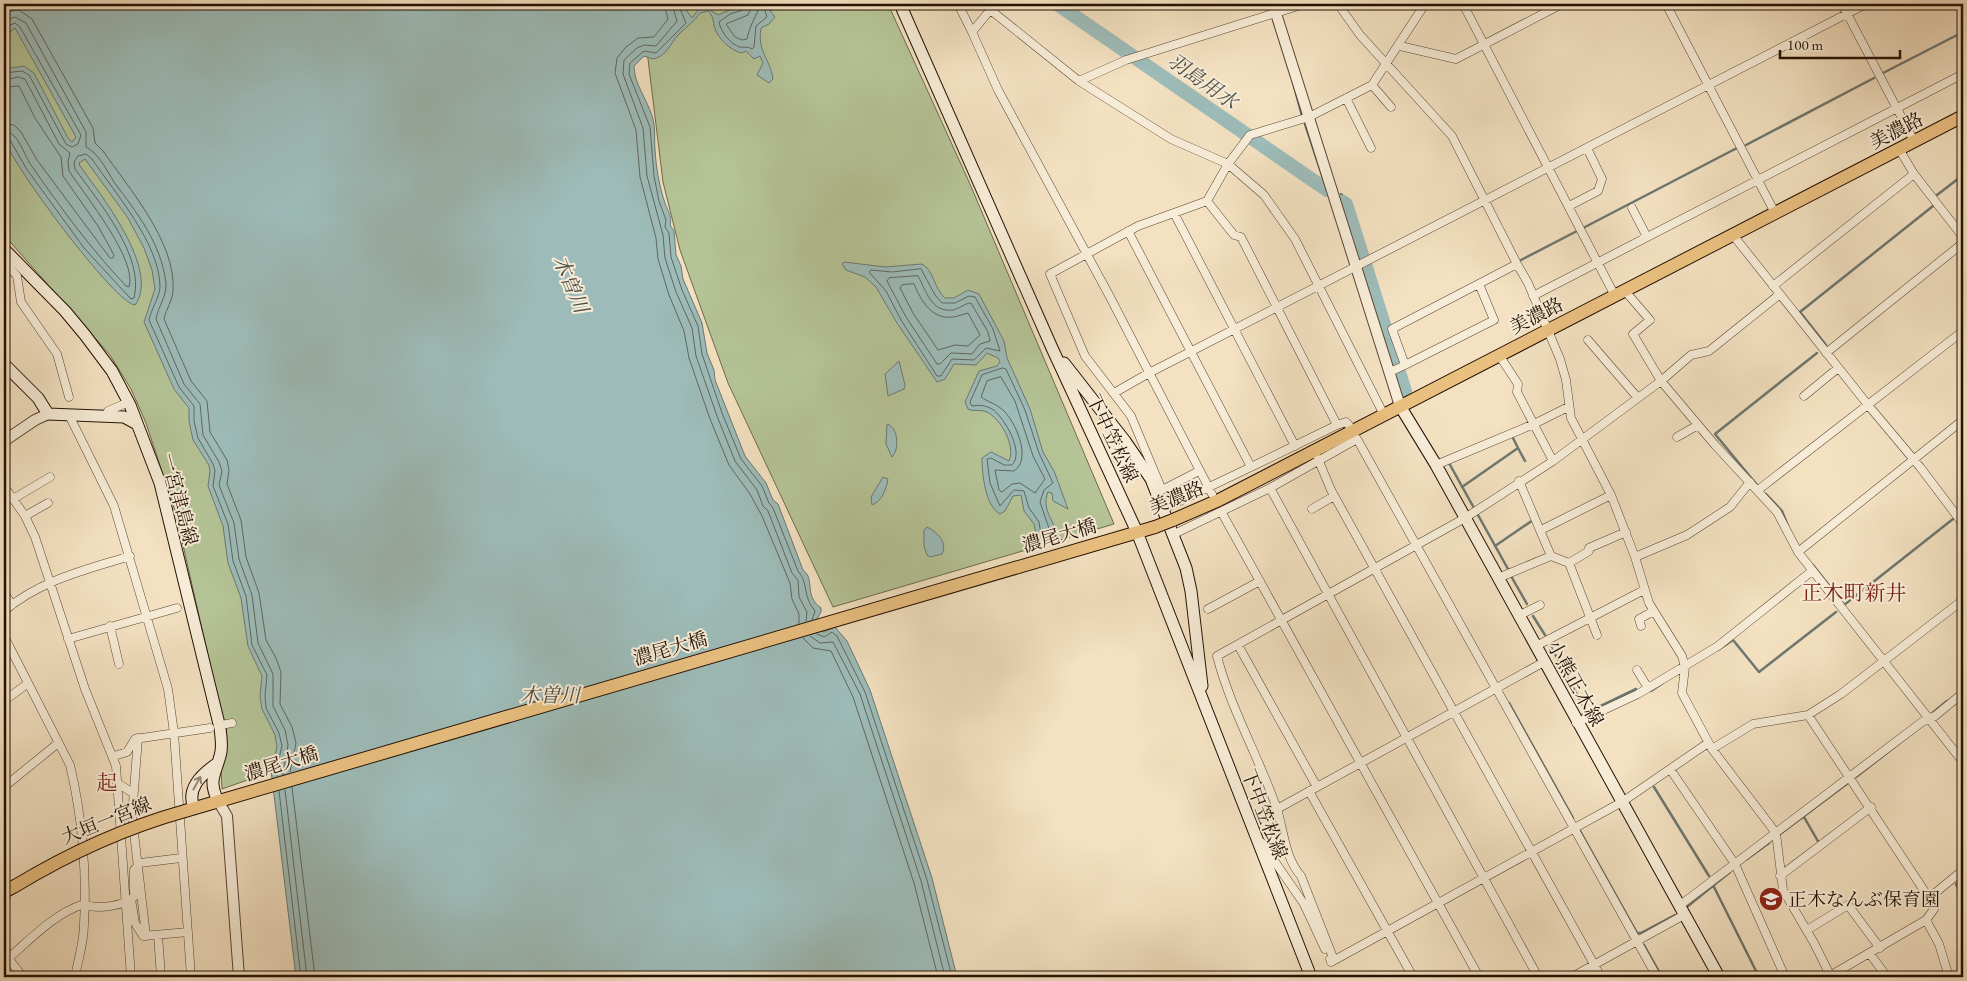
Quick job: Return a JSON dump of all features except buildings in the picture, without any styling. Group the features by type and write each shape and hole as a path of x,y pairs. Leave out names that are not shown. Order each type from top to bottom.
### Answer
{"main road":[{"name":"下中笠松線","path":"900,4 1052,348 1137,532 1251,830 1310,977"},
{"name":"美濃路","path":"1121,536 1173,520 1356,434 1400,406 1963,116"},
{"name":"一宮津島線","path":"4,249 65,311 112,371 130,405 160,483 215,705 221,744 213,791 224,799"},
{"path":"1052,348 1125,441 1151,479 1186,568 1191,591 1200,678 1208,716"},
{"path":"4,364 38,398 48,414 124,417 137,424"},
{"name":"小熊正木線","path":"1400,406 1436,465 1576,722 1719,977"},
{"name":"濃尾大橋","path":"224,799 1121,536"},
{"path":"189,810 196,782 216,765"},
{"name":"大垣一宮線","path":"9,889 99,841 224,799"}],"street":[{"path":"958,4 998,90 1086,253 1210,491"},
{"path":"983,4 992,7 1079,81 1171,139 1228,164 1264,195 1278,212 1319,286 1384,415"},
{"path":"1079,81 1104,68 1275,8 1304,4"},
{"path":"1199,471 1162,490 1131,416 1085,356 1050,274 1128,231 1207,201 1228,164 1250,135 1309,118 1372,85 1385,64 1400,46 1425,4"},
{"path":"1463,4 1598,262 1620,293 1650,320 1633,334 1662,381 1698,425 1777,512 1798,552 1812,571 1963,762"},
{"path":"1400,46 1456,59 1562,4"},
{"path":"1666,4 1776,213"},
{"path":"1842,4 1914,141"},
{"path":"1114,393 1235,328 1866,4"},
{"path":"1339,5 1385,64 1452,136 1485,199 1533,296 1546,331 1560,359 1566,380 1568,407 1577,433 1612,495 1635,557 1644,590 1654,611 1682,656 1684,667 1682,693 1710,746 1776,833 1783,890 1807,930 1830,977 1926,920 1934,910 1929,898 1871,808 1808,715"},
{"path":"972,32 992,7"},
{"path":"1275,8 1358,266 1400,406"},
{"path":"1533,296 1963,74"},
{"path":"1372,85 1391,107"},
{"path":"1346,98 1371,148"},
{"path":"1569,206 1598,191 1602,179 1587,148"},
{"path":"1899,149 1914,174 1963,237"},
{"path":"1773,286 1914,174"},
{"path":"1207,201 1234,235 1240,237 1337,424"},
{"path":"1632,208 1647,237"},
{"path":"1174,213 1295,446"},
{"path":"1128,231 1251,467"},
{"path":"1733,235 1838,368 1913,458 1963,524"},
{"path":"1826,353 1963,243"},
{"path":"4,261 16,276 18,296 21,302 57,354 69,397"},
{"path":"1403,366 1392,329 1517,264"},
{"path":"1390,372 1494,320 1479,284"},
{"path":"1331,962 1332,955 1301,876 1294,868 1276,809 1225,685 1217,656 1465,518 1553,461 1662,381 1691,355 1709,351 1780,294"},
{"path":"1758,490 1963,332"},
{"path":"1588,340 1638,398"},
{"path":"1499,356 1518,384 1517,392 1553,461"},
{"path":"1804,396 1838,368"},
{"path":"106,416 108,411 124,404"},
{"path":"1436,465 1534,424 1568,407"},
{"path":"4,442 35,420 48,414"},
{"path":"69,415 114,506 130,556 145,617 164,673 174,733 181,858 191,977"},
{"path":"1798,552 1913,458 1963,420"},
{"path":"1163,509 1210,491 1251,467 1337,424 1346,422 1356,434 1656,977"},
{"path":"1677,437 1698,425"},
{"path":"1172,535 1222,513 1270,488 1356,434"},
{"path":"1318,459 1334,496 1374,570 1601,977"},
{"path":"14,499 50,476"},
{"path":"1519,482 1551,556"},
{"path":"1635,557 1687,535 1701,526 1730,507 1750,482"},
{"path":"4,486 25,516 50,582 85,689 114,756 130,977"},
{"path":"1270,488 1538,977"},
{"path":"1541,530 1612,495"},
{"path":"1312,509 1334,496"},
{"path":"25,516 48,503"},
{"path":"1222,513 1479,977"},
{"path":"1568,563 1589,551 1589,548 1626,532"},
{"path":"4,611 24,594 50,582 130,556"},
{"path":"1498,578 1551,556 1568,563"},
{"path":"1568,563 1575,592 1591,618 1597,635"},
{"path":"1576,722 1648,688 1718,646 1812,571"},
{"path":"1208,609 1260,581"},
{"path":"1536,646 1644,590"},
{"path":"4,592 12,604"},
{"path":"1331,962 1622,802 1670,769 1710,746 1753,724 1808,715 1841,694 1963,600"},
{"path":"1518,616 1540,604"},
{"path":"68,639 177,608"},
{"path":"1641,626 1639,620 1654,611"},
{"path":"110,626 119,664"},
{"path":"4,636 57,744 70,765 75,785 81,823 84,904 84,926 75,977"},
{"path":"1238,645 1317,787"},
{"path":"1276,809 1544,662"},
{"path":"1637,670 1648,688"},
{"path":"4,701 27,684"},
{"path":"1572,977 1636,940 1682,910 1735,864 1963,693"},
{"path":"114,756 127,752 135,739 138,738 210,728"},
{"path":"138,738 132,816 146,936"},
{"path":"4,787 57,744"},
{"path":"1670,769 1735,864 1785,977"},
{"path":"117,782 134,793"},
{"path":"1309,791 1413,977"},
{"path":"224,799 227,816 239,977"},
{"path":"1780,876 1871,808"},
{"path":"1251,830 1304,904 1331,962"},
{"path":"181,858 140,863 134,870 134,896 132,899 135,923 143,936 188,932"},
{"path":"1929,898 1963,870"},
{"path":"23,977 6,960 55,919 84,904 89,906 124,904 132,899"},
{"path":"1807,930 1848,905 1880,948"},
{"path":"1926,920 1939,944 1949,977"},
{"path":"158,935 161,977"},
{"path":"1870,954 1887,977"},
{"path":"4,974 7,977"}],"green space":[{"path":"637,4 888,4 970,184 1114,524 833,607 728,383 680,250 663,182 648,59"},
{"path":"16,21 79,131 77,163 81,158 88,158 140,219 202,434 263,659 278,746 273,771 222,789 221,770 225,731 176,514 146,423 131,389 110,355 4,235 5,31"}],"water":[{"name":"木曽川","path":"4,4 682,4 692,18 702,5 718,15 743,4 770,4 774,7 770,11 775,17 769,24 761,28 760,36 762,49 773,79 769,83 757,75 763,63 760,56 754,59 746,51 741,53 728,46 718,35 712,16 708,11 700,13 678,35 662,55 653,59 644,56 634,66 635,73 653,120 658,175 670,216 670,225 674,231 676,255 681,266 683,279 702,323 707,353 714,370 715,380 745,456 766,483 773,500 778,504 803,570 809,578 812,598 821,608 817,619 821,631 824,632 835,627 847,641 870,690 932,878 957,977 296,977 271,770 277,747 275,735 262,709 260,696 262,676 248,646 241,598 228,563 223,526 208,486 209,465 193,440 189,421 189,408 174,389 144,322 155,289 152,270 144,248 128,218 85,159 79,163 80,166 113,213 134,253 140,272 141,290 135,305 124,299 107,282 64,230 10,152 3,132 4,69 24,66 34,73 68,138 72,142 76,137 15,28 10,32 4,56"},
{"path":"844,262 885,267 922,264 929,271 938,290 945,298 954,298 968,290 979,294 1004,341 1007,358 1030,409 1043,452 1054,471 1068,509 1053,501 1052,493 1048,492 1046,507 1057,532 1058,546 1037,539 1034,524 1024,511 1021,495 1013,496 1005,511 1000,514 991,504 985,489 982,458 991,452 1009,461 1011,455 1009,441 997,420 985,411 968,409 965,402 979,371 997,366 1000,362 998,358 987,353 976,365 954,364 945,379 937,382 897,323 876,287 865,277 846,270 842,264"},
{"path":"899,361 905,385 904,389 888,396 885,374"},
{"path":"887,424 894,429 897,439 895,453 892,457 886,444"},
{"path":"883,477 888,479 885,491 881,498 872,505 871,497"},
{"path":"927,527 941,538 944,545 942,554 930,557 927,555 924,546 924,530"}],"waterway":[{"name":"羽島用水","path":"1057,4 1327,190"},
{"path":"1883,73 1963,32"},
{"path":"1746,145 1874,78"},
{"path":"1294,86 1302,116"},
{"path":"1305,124 1324,181"},
{"path":"1585,227 1737,148"},
{"path":"1937,195 1963,175"},
{"name":"羽島用水","path":"1341,194 1350,204 1389,328"},
{"name":"羽島用水","path":"1343,202 1346,204 1405,391"},
{"path":"1826,345 1800,312 1933,206"},
{"path":"1521,260 1577,231"},
{"path":"1757,485 1715,434 1817,353"},
{"path":"1513,438 1518,448"},
{"path":"1462,487 1518,448 1525,461"},
{"name":"羽島用水","path":"1449,463 1474,508"},
{"path":"1766,494 1782,511 1788,526"},
{"path":"1478,515 1508,569"},
{"path":"1844,605 1953,519"},
{"path":"1495,546 1533,520"},
{"path":"1813,565 1842,602"},
{"name":"羽島用水","path":"1511,576 1527,604"},
{"path":"1718,650 1733,640 1759,672 1836,612"},
{"path":"1533,616 1545,635"},
{"path":"1550,645 1587,713"},
{"path":"1651,691 1663,683"},
{"path":"1582,715 1636,689"},
{"path":"1930,715 1947,701"},
{"path":"1509,703 1573,818"},
{"path":"1856,777 1924,724"},
{"path":"1780,834 1848,783"},
{"path":"1654,787 1709,876"},
{"path":"1804,817 1819,843"},
{"path":"1579,829 1637,933 1641,933 1675,915"},
{"path":"1747,859 1769,843"},
{"path":"1688,906 1730,872"},
{"path":"1956,884 1963,897"},
{"path":"1713,885 1759,977"},
{"path":"1644,945 1662,977"}],"place":[{"name":"正木なんぶ保育園","path":"1771,899"}],"district":[{"name":"正木町新井","path":"1854,593"},
{"name":"起","path":"107,783"}]}
